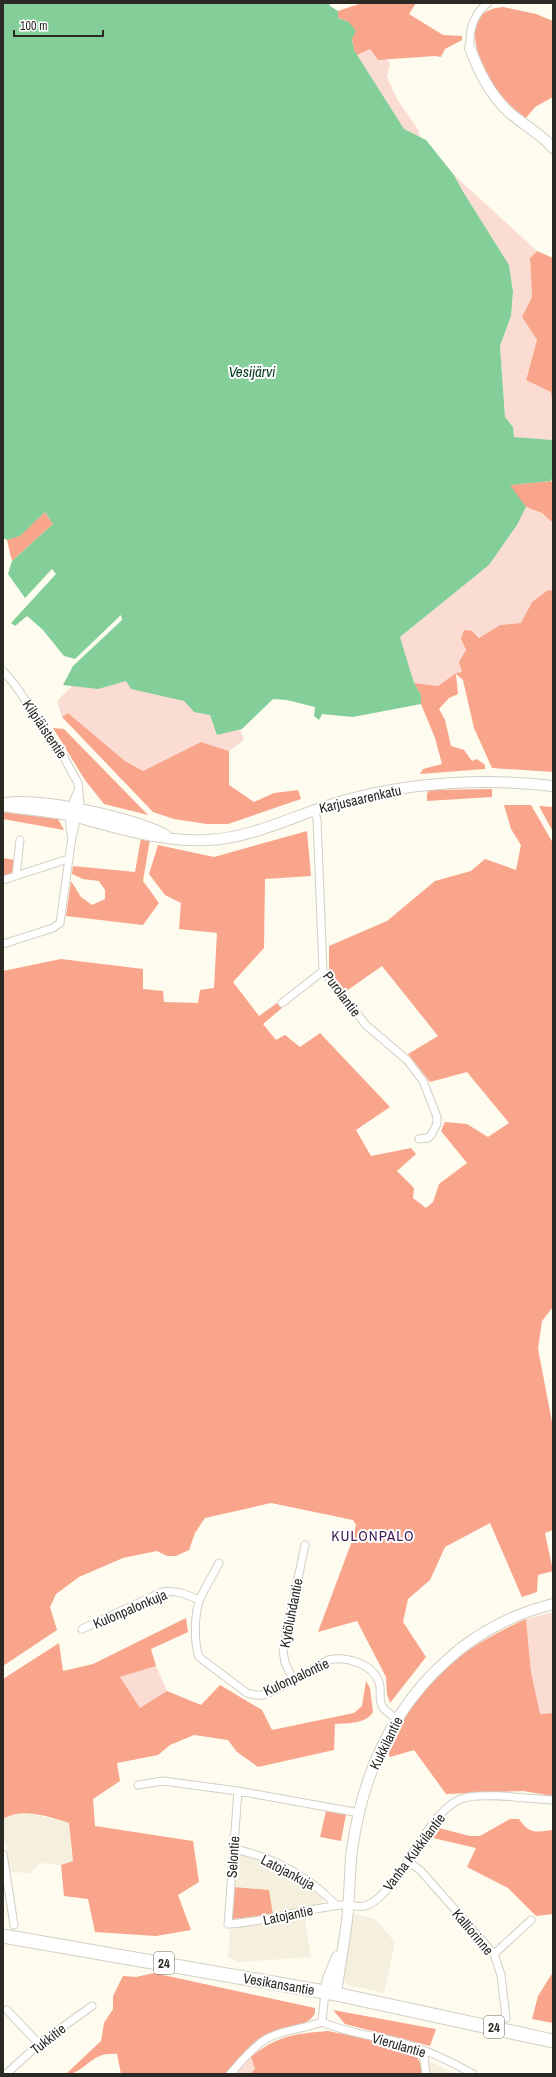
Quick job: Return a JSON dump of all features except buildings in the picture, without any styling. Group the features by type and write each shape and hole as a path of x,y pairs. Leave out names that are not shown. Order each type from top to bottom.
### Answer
{"highway":[{"name":"Vesikansantie","path":"3,1936 331,1993 553,2041"}],"street":[{"path":"488,3 474,20 470,34 470,48 484,80 496,98 510,112 542,137 553,148"},
{"name":"Kilpiäistentie","path":"3,944 53,928 60,923 72,837 69,823 75,813 79,791 75,775 70,766 4,674"},
{"name":"Karjusaarenkatu","path":"3,804 18,801 75,813 127,820 154,829 172,838 195,840 225,838 248,833 346,800 421,786 498,783 553,786"},
{"name":"Purolantie","path":"314,810 317,819 323,971 357,1015 407,1060 423,1081 437,1117 437,1124 431,1136 428,1138 419,1139"},
{"path":"16,876 20,840"},
{"path":"3,880 68,861"},
{"path":"282,1002 323,971"},
{"name":"Kytöluhdantie","path":"293,1679 285,1663 283,1650 305,1545"},
{"name":"Kulonpalontie","path":"219,1563 200,1600 195,1629 197,1650 200,1657 247,1693 255,1695 263,1695 274,1690 332,1659 337,1658 358,1663 367,1667 379,1681 382,1707 396,1718"},
{"name":"Kulonpalonkuja","path":"82,1630 162,1592 172,1590 182,1592 200,1600"},
{"name":"Kukkilantie","path":"331,1993 329,1976 344,1939 352,1849 360,1813 372,1770 396,1718 425,1680 460,1648 502,1623 534,1609 553,1604"},
{"path":"138,1785 163,1781 238,1791 360,1813"},
{"name":"Selontie","path":"228,1924 238,1791"},
{"name":"Vanha Kukkilantie","path":"348,1904 365,1906 377,1900 401,1873 429,1827 443,1812 466,1797 553,1800"},
{"name":"Latojankuja","path":"233,1849 249,1852 281,1865 319,1889 336,1905"},
{"path":"3,1854 14,1925"},
{"name":"Kalliorinne","path":"408,1861 421,1871 494,1954 501,1975 506,2018"},
{"name":"Latojantie","path":"228,1924 250,1923 336,1905 348,1904"},
{"path":"494,1954 531,1920"},
{"path":"230,2074 263,2041 280,2033 303,2029 322,2022 325,2007 331,1993"},
{"path":"325,2007 331,1993"},
{"name":"Tukkitie","path":"6,2074 39,2044 92,2006"},
{"path":"7,2010 39,2044"},
{"name":"Vierulantie","path":"322,2022 338,2029 405,2044 423,2050 473,2074"},
{"path":"423,2050 426,2074"}],"shaded area":[{"path":"362,3 416,3 409,14 443,35 462,36 462,40 445,49 441,57 435,56 378,60 370,49 357,55 354,50 349,22 338,18 338,11"},
{"path":"503,7 536,14 553,21 553,97 535,107 526,118 507,104 495,88 487,75 476,45 475,31 478,20 487,11"},
{"path":"370,49 378,60 386,58 390,64 387,77 397,99 419,131 420,137 404,130 357,55"},
{"path":"454,175 537,251 530,258 532,297 522,317 537,340 526,379 552,392 553,440 514,437 513,427 505,417 500,346 511,316 513,292 509,265"},
{"path":"537,251 553,258 553,406 551,392 526,380 537,340 522,317 532,297 530,258"},
{"path":"551,481 553,483 553,523 542,513 526,507 509,485"},
{"path":"526,507 542,513 553,523 553,591 548,590 532,602 521,623 500,625 479,638 472,631 461,639 466,650 462,672 456,673 438,686 414,683 400,637 489,565 517,525"},
{"path":"45,512 53,524 12,561 7,540 20,535"},
{"path":"548,590 553,591 553,772 492,768 474,728 463,680 456,674 458,694 449,698 439,709 445,720 451,746 464,750 472,761 477,759 485,765 485,769 420,774 423,769 442,764 435,738 421,704 421,695 414,683 438,686 456,673 462,672 459,662 466,650 461,639 464,630 472,631 479,638 500,625 521,623 532,602"},
{"path":"107,649 240,729 244,740 229,751 201,742 143,771 125,761 68,713 62,717 57,701 72,686 74,678"},
{"path":"68,713 125,761 143,771 201,742 229,751 229,785 254,802 274,793 298,790 301,799 228,824 207,824 174,819 153,812 62,717"},
{"path":"53,728 64,729 148,815 104,804 85,780"},
{"path":"492,789 492,797 427,801 427,794 429,790"},
{"path":"504,805 531,805 553,843 553,1307 542,1321 538,1349 553,1427 553,1530 545,1533 553,1571 538,1575 537,1592 522,1597 490,1523 445,1547 430,1580 408,1599 403,1622 426,1657 390,1703 387,1694 386,1677 357,1621 318,1632 352,1541 356,1525 353,1520 271,1503 205,1518 195,1533 189,1550 176,1556 167,1556 157,1551 123,1558 79,1577 56,1594 50,1607 57,1630 3,1666 3,971 61,959 143,969 143,989 163,991 164,1002 198,1003 200,990 214,988 217,933 179,929 181,903 165,895 149,874 158,845 214,857 307,831 311,876 265,879 264,948 233,982 259,1016 277,1003 282,1008 263,1024 276,1040 285,1035 300,1047 320,1033 390,1107 356,1130 371,1156 411,1148 416,1154 397,1171 414,1188 413,1198 426,1208 433,1202 439,1184 467,1163 441,1131 445,1122 467,1124 488,1137 509,1123 467,1072 430,1082 408,1054 438,1036 382,966 345,992 329,970 329,946 387,921 435,881 471,871 485,859 516,870 521,845 511,829"},
{"path":"539,806 553,807 553,832"},
{"path":"3,812 58,819 64,830 3,819"},
{"path":"141,838 150,839 143,881 159,903 143,925 66,916 71,881 81,897 92,905 105,899 105,890 99,881 83,879 72,874 73,866 135,872"},
{"path":"3,858 15,860 12,871 9,875 3,878"},
{"path":"553,1612 553,1713 540,1714 531,1672 526,1619"},
{"path":"186,1618 188,1632 151,1649 156,1666 120,1677 140,1708 167,1691 201,1705 220,1685 262,1710 272,1730 354,1713 362,1706 366,1681 370,1688 373,1712 366,1719 361,1721 335,1724 334,1750 258,1767 237,1752 228,1740 194,1735 170,1745 158,1755 117,1763 120,1781 93,1799 95,1826 193,1841 199,1882 178,1895 191,1930 156,1936 95,1932 88,1899 64,1896 61,1865 73,1861 69,1823 27,1813 11,1815 3,1819 3,1679 59,1643 63,1671 93,1664"},
{"path":"526,1619 531,1672 540,1714 553,1713 553,1796 523,1791 446,1794 414,1750 390,1757 386,1751 413,1706 431,1681 464,1653 500,1631"},
{"path":"156,1666 167,1691 140,1709 120,1677"},
{"path":"326,1811 346,1814 341,1841 320,1837"},
{"path":"29,1813 69,1823 73,1862 61,1865 39,1863 31,1873 10,1872 6,1844 3,1841 3,1819 10,1815"},
{"path":"510,1819 519,1819 530,1830 538,1832 553,1830 553,1914 536,1916 508,1888 467,1867 476,1848 433,1838 439,1828 470,1836 480,1836"},
{"path":"235,1853 264,1860 322,1896 323,1911 304,1915 311,1957 238,1962 228,1957 231,1919 273,1915 233,1887"},
{"path":"233,1887 269,1890 273,1915 231,1919"},
{"path":"353,1914 375,1919 395,1942 384,1993 347,1985 343,1979"},
{"path":"553,1972 553,2023 532,2019 538,1996"},
{"path":"154,1973 315,2008 315,2013 312,2018 303,2024 279,2029 260,2039 226,2074 121,2074 117,2054 108,2054 94,2059 73,2073 66,2074 101,2041 104,2023 113,2009 113,1996 123,1976 136,1977"},
{"path":"333,2010 436,2029 430,2046 345,2024"},
{"path":"328,2031 383,2042 404,2048 412,2052 420,2062 421,2074 250,2074 255,2069 251,2057 270,2044 287,2037 306,2033"},
{"path":"413,2053 456,2074 421,2074 420,2060"},
{"path":"251,2057 255,2069 250,2074 235,2074"}],"water":[{"name":"Vesijärvi","path":"3,3 329,3 330,6 338,11 338,18 349,22 356,31 352,39 354,50 404,129 426,140 454,175 509,265 513,292 511,316 500,346 505,417 513,427 514,437 553,440 553,476 551,481 510,485 526,507 517,525 489,565 400,637 414,683 421,695 421,704 353,717 322,714 319,720 314,716 315,707 287,700 273,699 242,729 217,735 210,715 194,712 184,701 131,689 126,681 98,689 63,685 73,666 122,620 121,615 75,659 64,656 43,630 27,616 15,626 11,623 56,574 52,569 25,598 8,574 12,561 53,524 45,512 20,536 7,540 3,538"}],"district":[{"name":"KULONPALO","path":"373,1536"}]}
